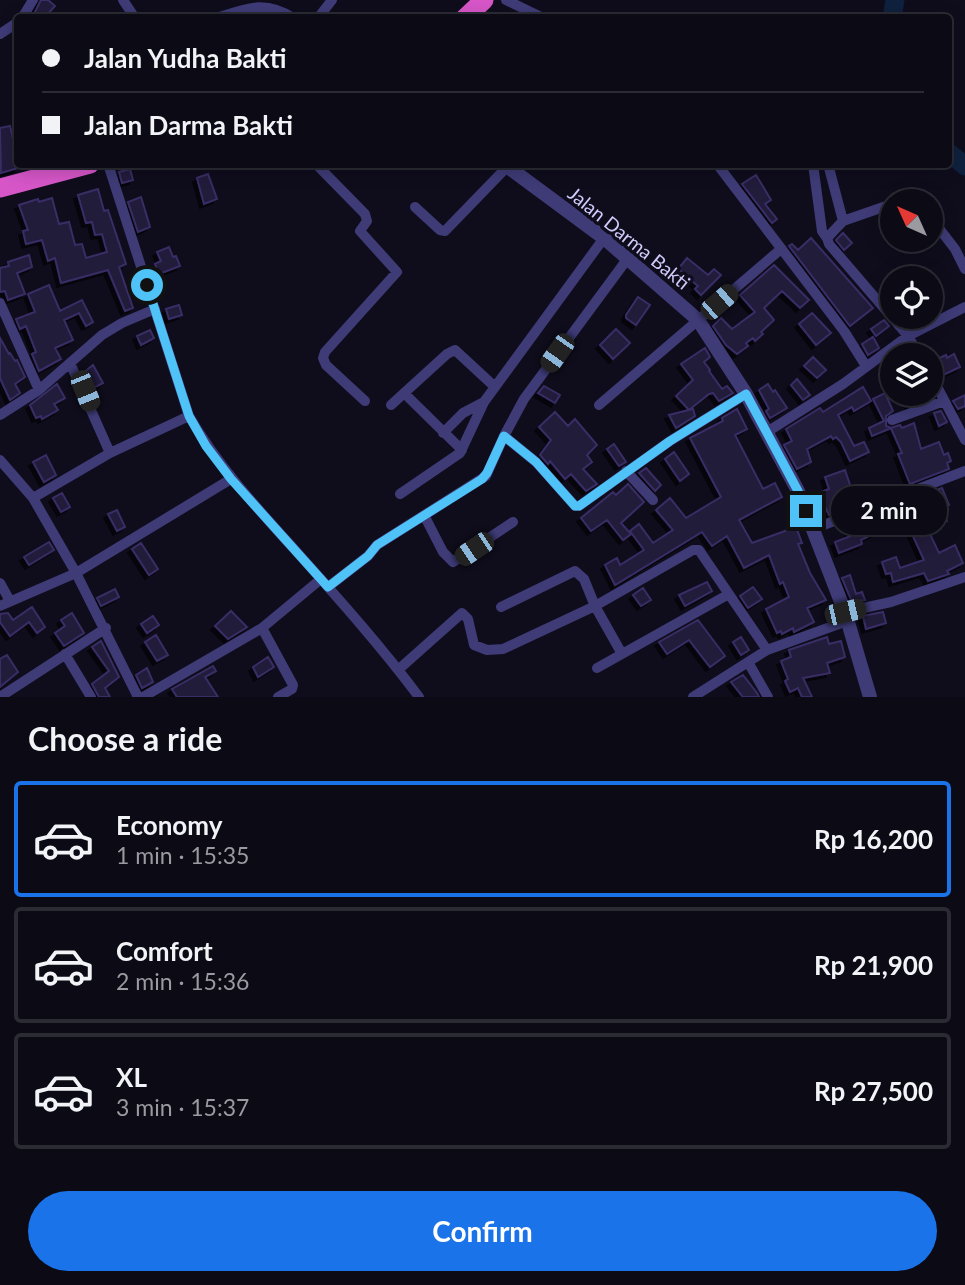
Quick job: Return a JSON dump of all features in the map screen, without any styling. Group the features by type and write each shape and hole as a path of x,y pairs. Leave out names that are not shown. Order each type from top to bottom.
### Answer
{"highway":[{"path":"469,14 484,0"},
{"path":"0,188 75,168"}],"street":[{"path":"321,14 332,0"},
{"path":"506,0 535,14"},
{"path":"230,14 267,3 286,14"},
{"path":"109,168 189,416 206,446 231,479 325,583 419,697"},
{"path":"320,168 365,214 367,221 360,231 397,272 325,352 323,358 326,365 365,401"},
{"path":"415,207 440,230 445,231 503,168"},
{"name":"Jalan Darma Bakti","path":"508,168 604,238 698,320 746,394 798,491 846,617 870,697"},
{"path":"720,168 844,331 866,366"},
{"path":"814,168 822,231 832,247 912,343"},
{"path":"829,168 843,221"},
{"path":"827,238 843,221 880,208"},
{"path":"943,233 956,249 965,269"},
{"path":"400,494 462,450 484,402 604,238"},
{"path":"599,405 781,249"},
{"path":"0,460 33,498 106,628 138,696 262,628 368,556 377,545 425,517 485,476 504,436 537,380 628,258"},
{"path":"0,303 39,390"},
{"path":"767,432 908,336 965,307"},
{"path":"0,415 39,390 102,335 155,309"},
{"path":"391,405 447,354 455,350 495,387"},
{"path":"71,363 110,453"},
{"path":"405,394 462,450"},
{"path":"504,436 536,462 576,507 626,471 746,394"},
{"path":"892,420 944,401 965,439"},
{"path":"443,433 463,413 484,402"},
{"path":"33,498 110,453 189,416"},
{"path":"626,471 653,499"},
{"path":"813,529 965,471"},
{"path":"0,583 5,604 76,573 231,479"},
{"path":"425,517 443,552 453,562 513,522"},
{"path":"398,670 462,613 468,619 474,645 494,651 503,649 595,606 693,550 699,550 703,555 767,650"},
{"path":"501,607 575,571 584,579 595,606 622,654"},
{"path":"693,697 767,650 846,617 965,577"},
{"path":"597,668 729,594"},
{"path":"0,697 106,628"},
{"path":"262,628 293,685 292,689 278,697"},
{"path":"65,654 91,697"},
{"path":"748,662 768,697"}],"building":[{"path":"41,0 48,0 55,6 48,14 34,14"},
{"path":"10,126 14,144 14,168 18,168 1,173 0,128"},
{"path":"130,169 133,180 122,183 119,172"},
{"path":"208,174 217,199 204,204 197,178"},
{"path":"756,175 771,200 765,204 777,219 772,223 742,184"},
{"path":"98,189 126,264 119,267 133,308 125,311 108,270 61,283 55,258 48,261 42,240 26,244 23,231 28,230 19,205 52,198 59,224 69,222 75,245 82,244 86,258 107,252 102,234 95,235 92,222 86,223 78,195"},
{"path":"141,197 150,227 138,232 128,202"},
{"path":"843,233 852,243 844,250 836,240"},
{"path":"811,238 873,308 850,326 789,246 792,244 798,250"},
{"path":"169,247 180,266 159,274 155,264 161,261 157,252"},
{"path":"29,255 32,267 17,273 25,294 8,300 5,291 0,292 0,268 9,266 8,262"},
{"path":"687,258 708,275 714,269 721,275 701,295 695,289 698,286 678,269"},
{"path":"774,265 809,300 800,308 782,291 764,308 774,320 761,332 763,334 755,341 753,338 746,343 748,346 737,354 726,345 713,326 721,318 732,329 755,312 740,295"},
{"path":"49,285 60,311 82,300 93,322 86,326 79,313 64,320 73,340 55,348 61,359 39,371 32,354 36,352 26,326 20,329 16,319 35,312 28,294"},
{"path":"638,297 650,305 636,325 626,318 626,315"},
{"path":"179,305 182,315 169,319 166,309"},
{"path":"812,313 831,333 816,345 799,324"},
{"path":"880,323 880,329 885,329 876,336 871,329"},
{"path":"616,329 630,343 613,359 600,345"},
{"path":"150,330 154,338 141,345 137,336"},
{"path":"873,337 879,348 868,355 862,344"},
{"path":"0,338 9,354 17,360 25,377 15,384 20,393 10,400 0,378"},
{"path":"705,348 710,357 704,362 709,371 722,389 727,386 733,393 719,401 713,393 709,394 689,410 676,396 693,380 681,364"},
{"path":"954,354 960,367 943,375 943,356 946,355 947,358"},
{"path":"813,357 826,370 817,378 804,366"},
{"path":"93,365 103,383 91,389 83,373"},
{"path":"797,379 810,395 803,400 791,385"},
{"path":"57,384 65,398 54,404 58,410 42,419 41,416 36,418 30,405"},
{"path":"768,384 787,408 770,418 766,411 769,409 759,390"},
{"path":"544,386 560,395 555,403 538,393"},
{"path":"863,387 871,401 854,411 852,407 838,415 854,446 864,442 869,452 850,461 841,442 831,436 807,449 811,462 797,469 784,445 792,441 786,429 820,408 823,412"},
{"path":"965,395 965,406 958,409 953,401"},
{"path":"880,396 880,406 891,406 893,411 886,416 886,426 891,428 872,436 869,428 884,421 873,399"},
{"path":"693,409 695,416 676,428 669,415"},
{"path":"737,409 747,429 735,435 763,489 775,483 782,497 739,520 752,543 796,527 802,543 798,544 810,573 826,600 807,608 814,622 794,632 793,628 782,634 781,631 777,633 766,609 789,597 783,582 780,584 769,555 744,568 727,536 712,546 702,532 615,585 605,565 617,558 620,565 644,550 630,531 639,524 653,543 673,530 656,510 670,498 686,518 721,497 690,438 723,421 722,418"},
{"path":"941,411 947,422 939,426 934,413"},
{"path":"555,412 568,426 575,419 597,445 587,455 592,462 583,469 597,484 586,491 571,474 565,479 550,461 548,464 540,455 551,440 539,427"},
{"path":"914,423 921,449 939,442 944,455 948,453 951,461 947,463 949,469 910,484 898,454 902,453 891,428 900,425 902,428"},
{"path":"614,444 626,462 619,466 607,449"},
{"path":"674,452 689,474 680,481 665,459"},
{"path":"46,455 56,475 44,482 33,462"},
{"path":"646,468 661,485 655,491 639,473"},
{"path":"845,470 851,488 847,490 852,506 829,515 819,493 829,489 825,477"},
{"path":"628,484 644,502 621,523 631,534 623,540 607,520 591,531 581,518 613,492 616,495"},
{"path":"942,488 949,505 942,508 947,521 928,530 939,553 955,545 963,563 947,571 949,574 928,581 924,573 893,582 891,573 886,574 882,562 896,557 900,568 924,560 907,523 925,515 918,497"},
{"path":"62,493 70,507 61,512 53,498"},
{"path":"899,505 905,517 861,540 862,544 839,553 835,542 851,536 846,525 857,521 862,523"},
{"path":"117,510 125,527 117,531 108,514"},
{"path":"49,542 54,550 29,565 24,557"},
{"path":"141,543 158,569 149,575 132,549"},
{"path":"850,575 856,594 862,592 865,600 852,602 842,578"},
{"path":"707,582 712,591 685,606 679,595"},
{"path":"753,587 762,599 748,608 740,596"},
{"path":"643,588 651,600 641,606 633,595"},
{"path":"115,589 119,597 101,606 97,598"},
{"path":"32,607 45,627 37,633 29,622 10,636 0,622 0,614 8,613 13,620"},
{"path":"231,611 247,627 228,639 215,626"},
{"path":"883,612 886,623 866,629 863,616"},
{"path":"72,613 84,633 64,646 55,633 65,626 61,620"},
{"path":"153,616 159,625 147,633 141,624"},
{"path":"698,620 725,656 710,667 689,640 667,654 659,642"},
{"path":"156,635 168,655 157,661 145,642"},
{"path":"741,637 749,650 741,655 733,642"},
{"path":"827,637 829,644 841,641 845,657 827,663 830,673 803,678 812,697 802,697 798,688 790,692 781,661 791,657 789,650"},
{"path":"101,641 119,677 105,688 110,697 99,697 92,684 109,671 92,647"},
{"path":"7,655 18,672 0,687 0,659"},
{"path":"268,657 274,667 258,677 253,667"},
{"path":"213,666 216,671 205,677 218,697 177,697 172,689"},
{"path":"147,668 153,682 142,688 136,675"},
{"path":"743,675 759,697 743,697 731,682"}],"waterway":[{"path":"893,14 895,0"},
{"path":"952,155 965,166"}],"route":[{"path":"147,285 189,416 206,446 231,479 328,587 368,556 377,545 482,479 504,436 536,462 576,507 670,441 746,394 806,511"}]}
